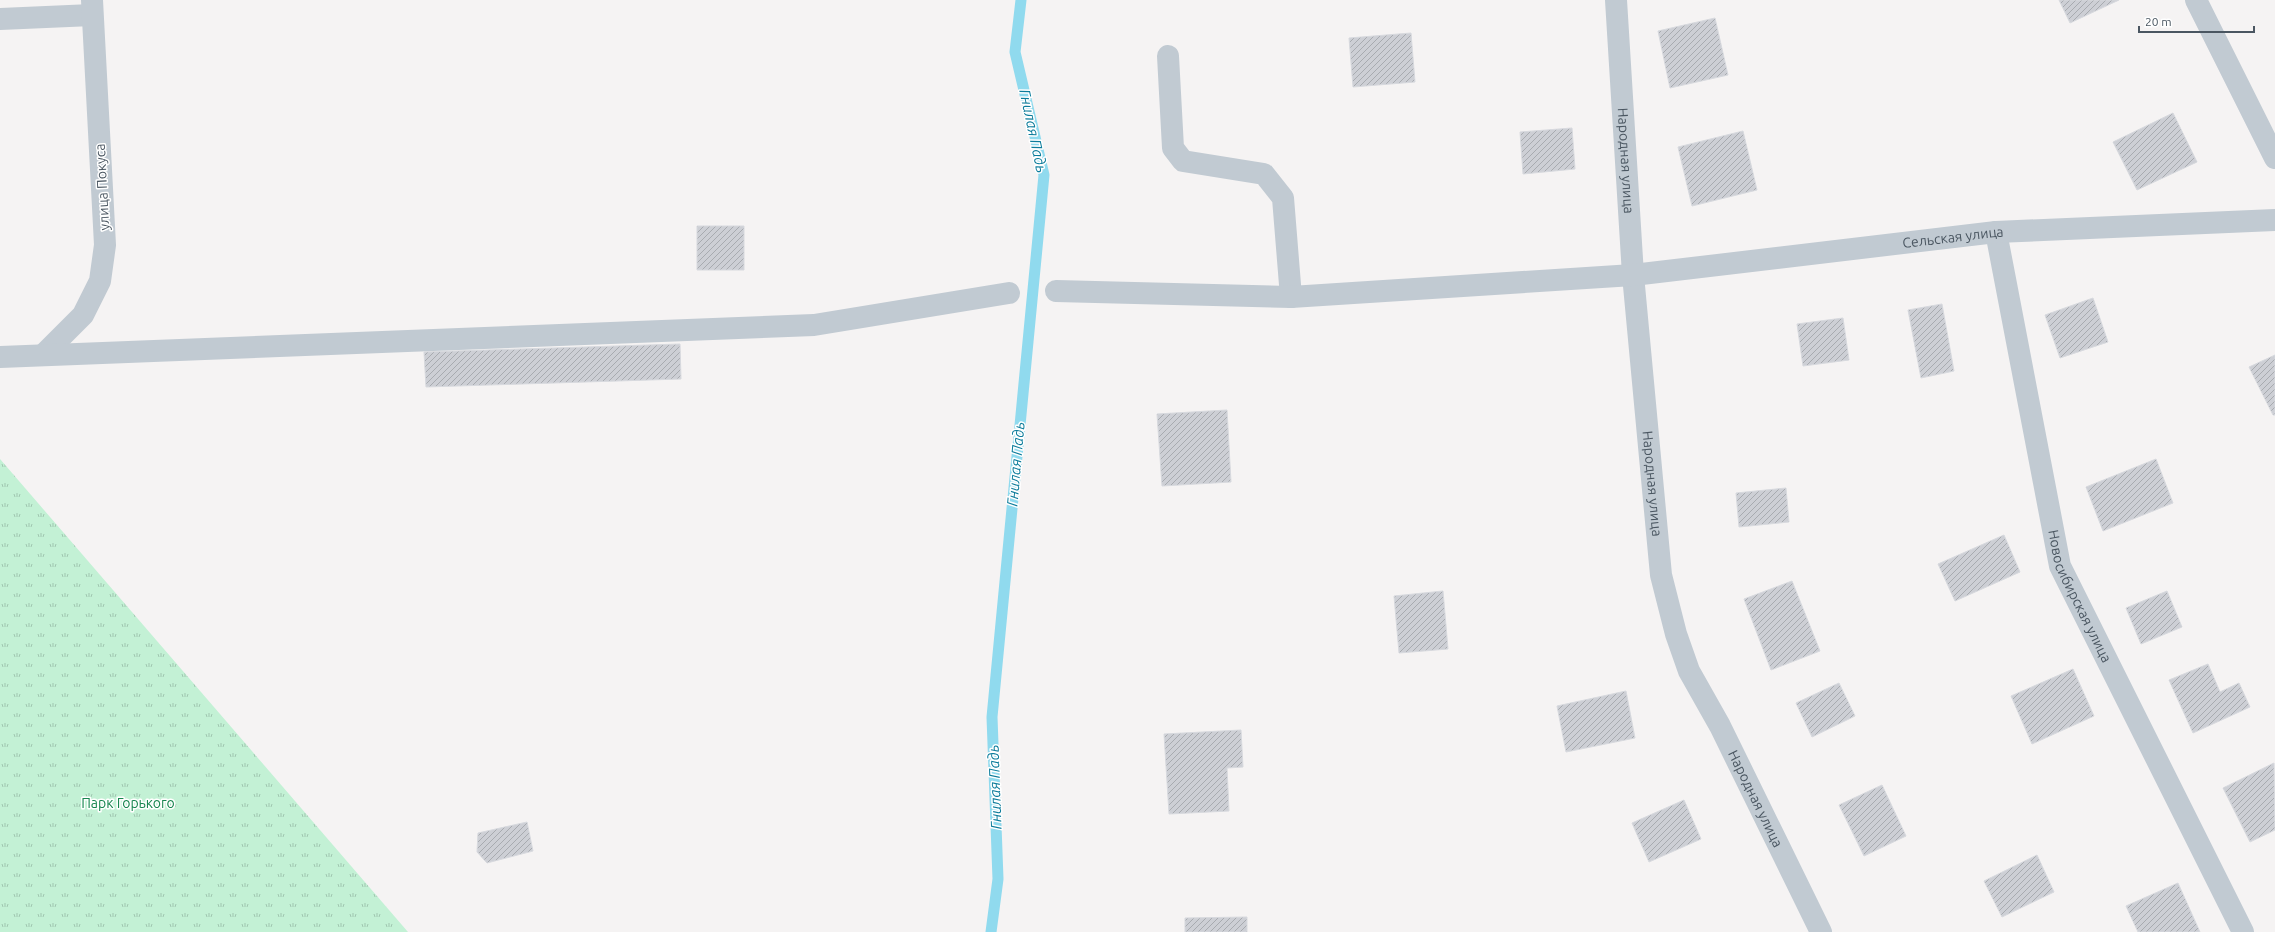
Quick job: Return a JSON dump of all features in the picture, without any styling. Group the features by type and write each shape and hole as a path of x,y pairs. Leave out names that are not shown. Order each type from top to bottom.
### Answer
{"street":[{"name":"Народная улица","path":"1616,0 1633,275 1661,575 1676,634 1689,671 1720,726 1821,932"},
{"path":"2196,0 2275,158"},
{"path":"0,19 92,7"},
{"name":"улица Покуса","path":"44,354 83,315 100,281 105,245 92,7"},
{"path":"1168,56 1173,148 1183,161 1264,174 1283,198 1291,297"},
{"name":"Сельская улица","path":"1056,291 1291,297 1633,275 1996,232 2275,220"},
{"name":"Новосибирская улица","path":"1996,232 2060,566 2243,932"},
{"path":"0,357 44,354 814,325 1009,293"}],"green space":[{"name":"Парк Горького","path":"0,459 408,932 0,932"}],"building":[{"path":"2059,0 2119,0 2070,23"},
{"path":"1715,18 1728,75 1670,88 1658,31"},
{"path":"1411,33 1415,82 1353,87 1349,38"},
{"path":"2173,113 2197,162 2137,190 2113,142"},
{"path":"1572,128 1575,169 1523,174 1520,132"},
{"path":"1743,131 1757,190 1692,206 1678,147"},
{"path":"697,226 744,226 744,270 697,270"},
{"path":"2093,298 2108,342 2060,358 2045,315"},
{"path":"1942,304 1954,371 1921,378 1908,310"},
{"path":"1843,318 1849,360 1803,366 1797,324"},
{"path":"680,344 681,379 426,387 424,352"},
{"path":"2275,355 2275,415 2273,415 2249,367"},
{"path":"1227,410 1231,482 1162,486 1157,414"},
{"path":"2156,459 2173,503 2103,531 2086,487"},
{"path":"1786,488 1789,522 1739,527 1736,493"},
{"path":"2004,535 2020,572 1955,601 1938,564"},
{"path":"1792,581 1820,651 1771,670 1744,599"},
{"path":"1443,591 1448,649 1399,653 1394,596"},
{"path":"2167,591 2182,627 2141,644 2126,608"},
{"path":"2208,664 2220,692 2239,683 2250,707 2193,733 2169,680"},
{"path":"2073,669 2094,716 2032,744 2011,696"},
{"path":"1839,683 1855,716 1812,737 1796,703"},
{"path":"1626,691 1635,738 1566,752 1557,706"},
{"path":"1241,730 1243,767 1227,768 1229,811 1169,814 1164,734"},
{"path":"2274,763 2275,830 2250,842 2223,788"},
{"path":"1882,785 1906,836 1864,856 1839,805"},
{"path":"1684,800 1701,839 1649,862 1632,823"},
{"path":"527,822 533,851 487,863 477,852 478,833"},
{"path":"2037,855 2054,892 2002,917 1984,881"},
{"path":"2178,883 2200,932 2138,932 2126,906"},
{"path":"1247,917 1247,932 1185,932 1185,918"}],"waterway":[{"name":"Гнилая Падь","path":"991,932 998,879 992,717 1044,175 1015,52 1021,0"}]}
